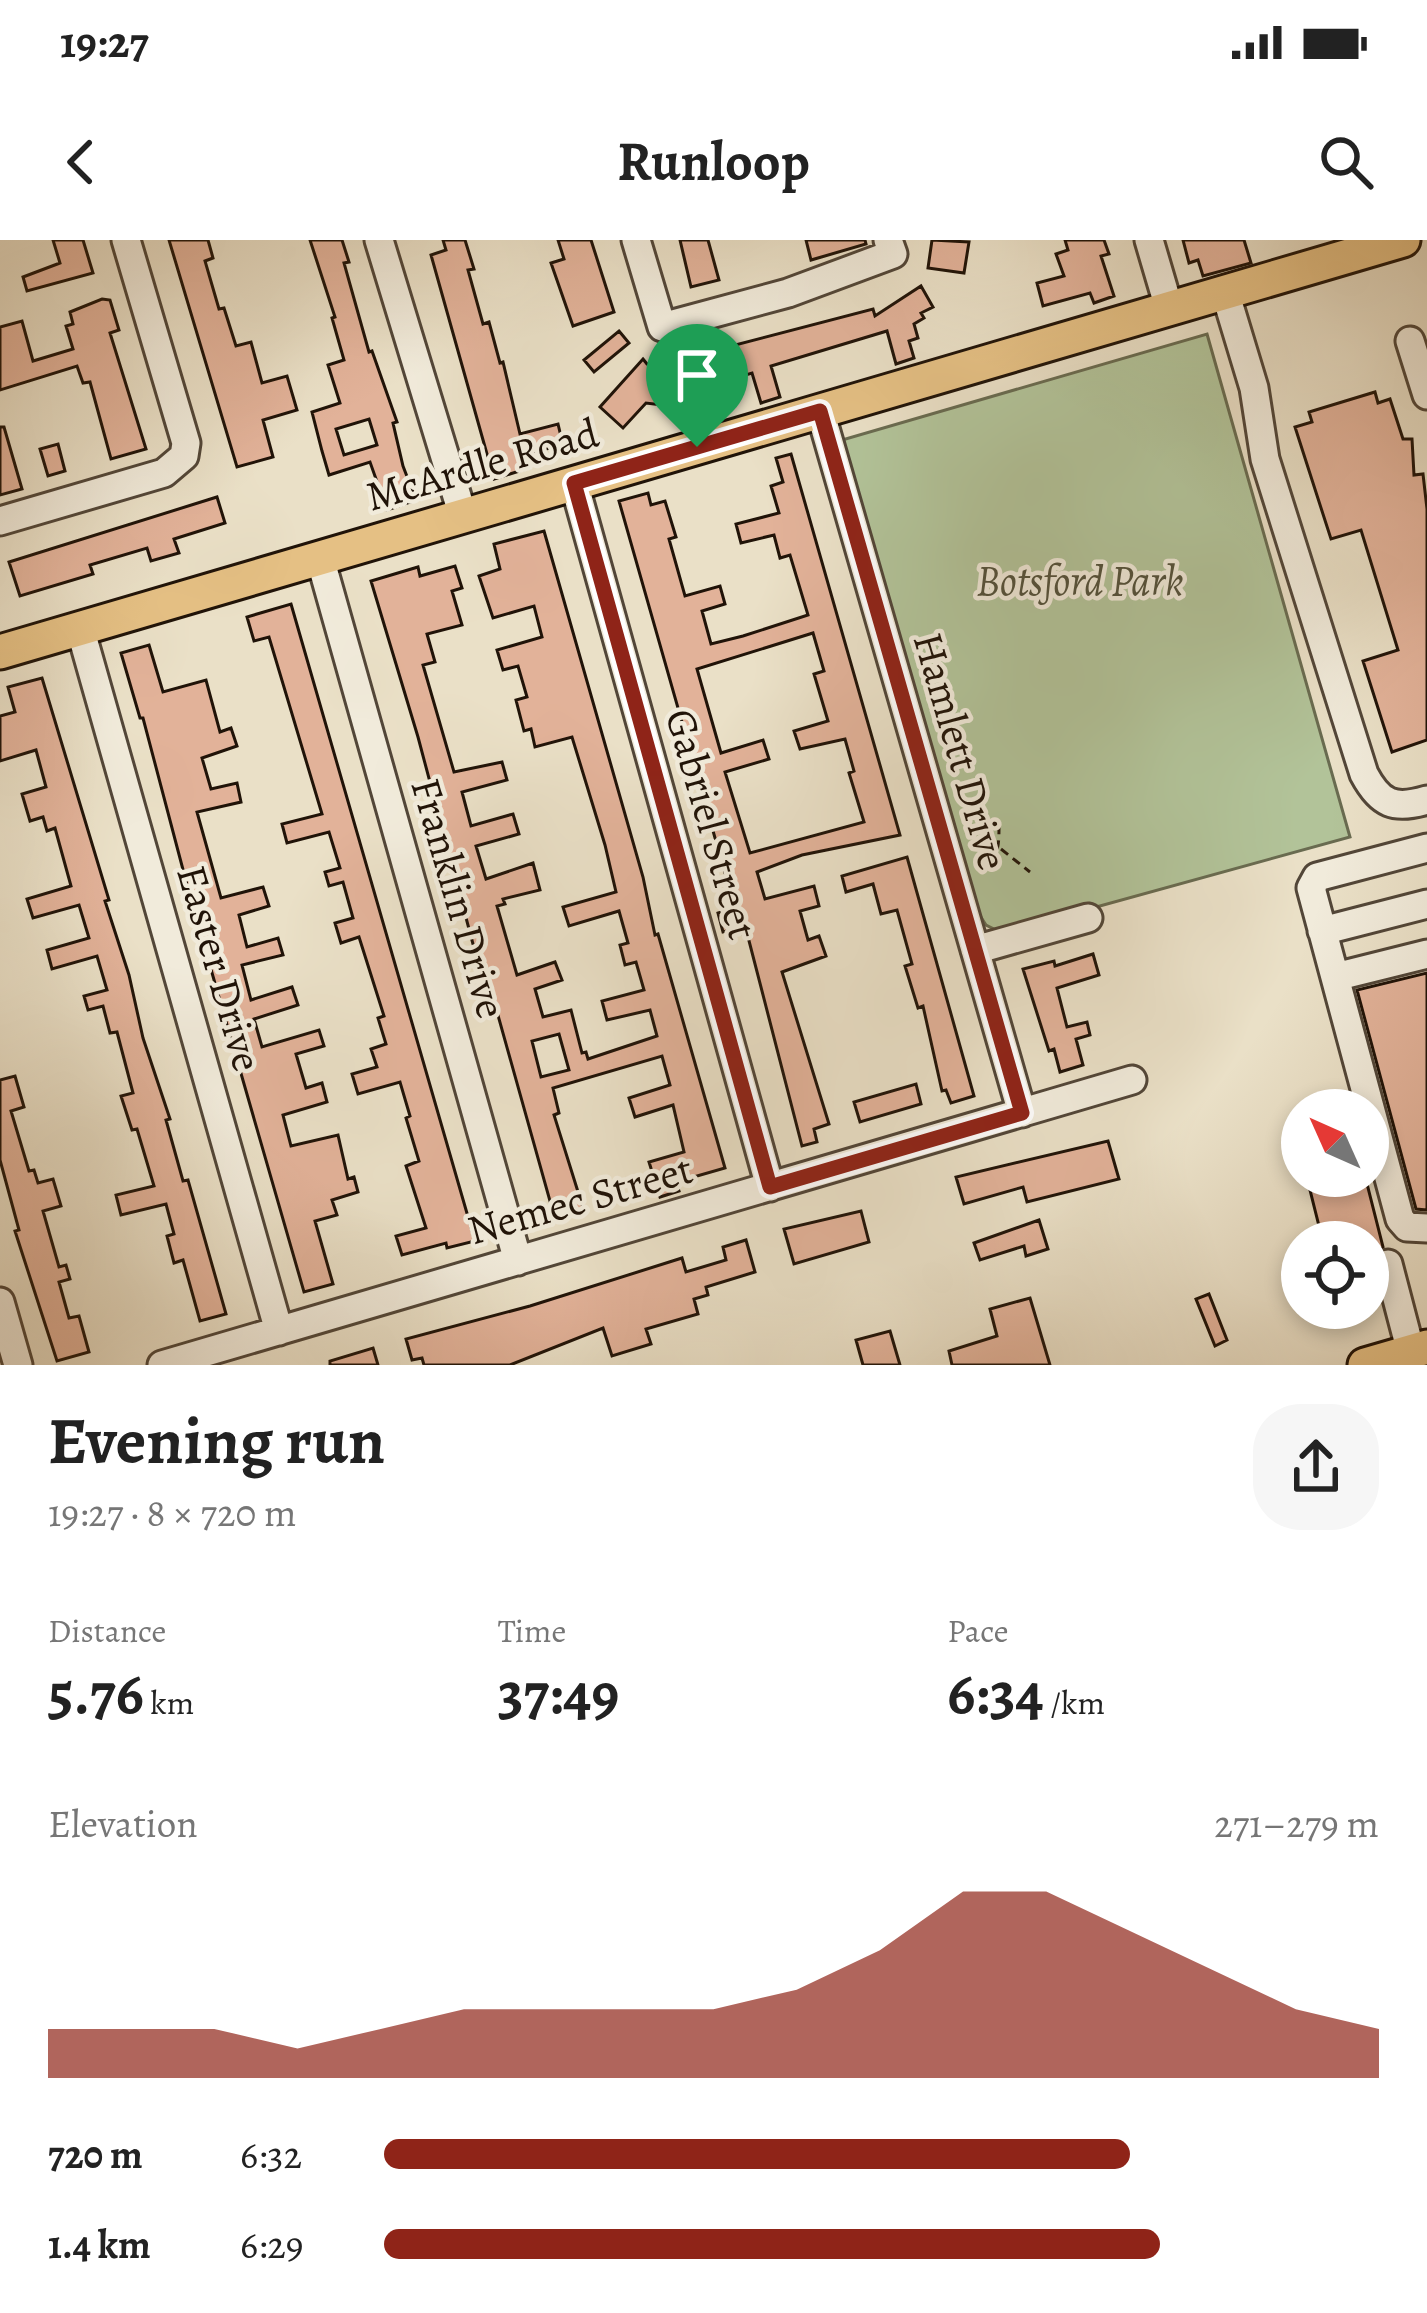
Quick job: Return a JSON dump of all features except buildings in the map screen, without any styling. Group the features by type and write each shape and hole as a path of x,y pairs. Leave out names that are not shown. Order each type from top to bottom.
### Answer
{"main road":[{"name":"McArdle Road","path":"0,652 1403,240"},
{"path":"1365,1365 1419,1349"}],"street":[{"path":"0,521 164,473 184,456 186,443 126,240"},
{"path":"379,240 463,516"},
{"path":"636,240 662,327 788,293 893,254 888,240"},
{"path":"1149,240 1169,308"},
{"path":"1225,292 1254,388 1265,459 1364,774 1376,797 1395,807 1427,800"},
{"path":"1410,341 1427,395"},
{"name":"Hamlett Drive","path":"820,411 1022,1113"},
{"name":"Gabriel Street","path":"574,483 770,1187"},
{"name":"Franklin Drive","path":"320,558 518,1261"},
{"name":"Easter Drive","path":"80,628 279,1330"},
{"path":"1427,848 1317,877 1311,888 1400,1219 1407,1227 1427,1228"},
{"path":"1322,931 1427,904"},
{"path":"975,950 1088,918"},
{"path":"1335,977 1427,954"},
{"name":"Nemec Street","path":"162,1365 1132,1080"},
{"path":"1389,1267 1419,1349"},
{"path":"0,1302 18,1365"}],"path":[{"path":"955,882 983,870 1000,849 999,827"},
{"path":"1000,849 1030,872"}],"green space":[{"name":"Botsford Park","path":"1207,334 1350,837 1002,933 986,925 977,911 842,440"}],"route":[{"path":"820,411 1022,1113 770,1187 574,483 697,447 820,411"}]}
